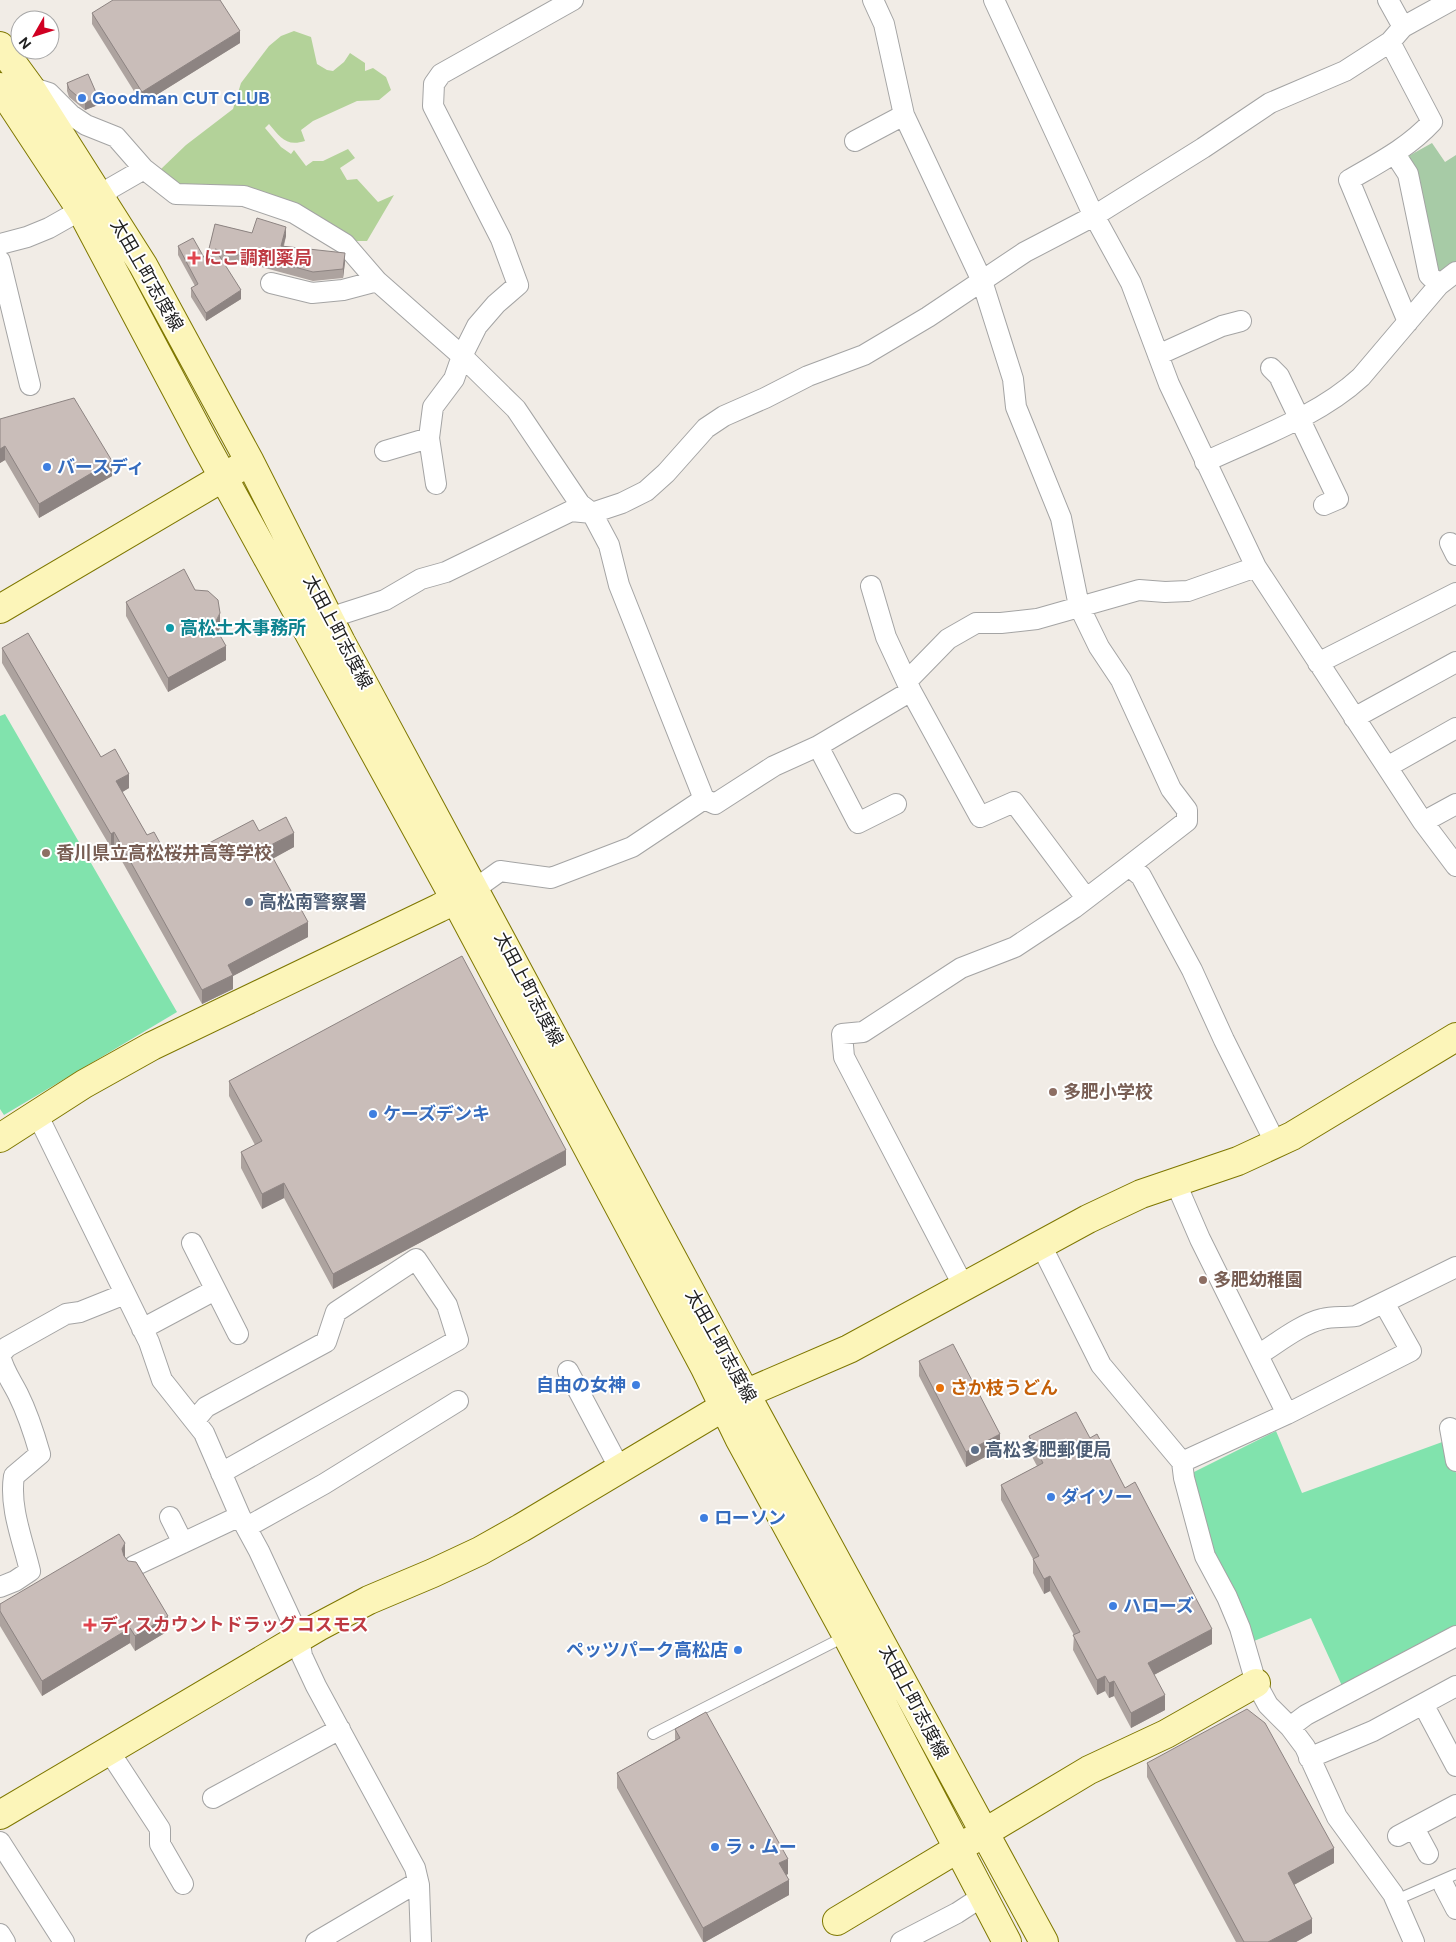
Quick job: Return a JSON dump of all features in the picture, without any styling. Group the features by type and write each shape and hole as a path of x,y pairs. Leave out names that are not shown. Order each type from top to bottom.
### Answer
{"main road":[{"name":"太田上町志度線","path":"0,46 12,82 92,204 143,265 250,462 330,638 465,894 701,1359 739,1438 847,1636 1007,1942"},
{"name":"太田上町志度線","path":"92,204 224,477 330,638"},
{"path":"0,609 250,462"},
{"name":"太田上町志度線","path":"465,894 747,1392 1044,1942"},
{"path":"0,1138 84,1084 152,1046 465,894"},
{"path":"0,1815 299,1638 369,1600 480,1551 521,1528 747,1392 850,1349 1088,1219 1141,1194 1238,1161 1292,1136 1456,1037"},
{"path":"837,1921 1089,1770 1166,1734 1256,1683"}],"street":[{"path":"436,484 429,438 433,406 454,379 462,356 477,326 496,304 518,285 501,239 433,106 434,84 441,74 572,0"},
{"path":"872,0 884,24 904,115 982,281 1013,379 1016,407 1061,518 1079,606 1099,647 1122,680 1171,789 1187,810 1187,820 1129,866 1014,947 960,968 863,1032 842,1034 844,1056 964,1287"},
{"path":"994,0 1094,216 1131,283 1169,384 1256,567 1423,822 1456,866"},
{"path":"1388,0 1396,35 1432,122 1421,134 1395,154 1349,180 1408,322"},
{"path":"330,638 385,600 421,579 446,572 572,511 592,513 622,503 646,491 666,473 706,428 724,416 808,376 864,355 928,317 1025,252 1094,216 1203,148 1270,103 1345,71 1396,35 1452,0"},
{"path":"12,82 49,93 71,115 86,125 116,137 144,169 176,194 244,196 294,213 344,244 377,281 462,356 516,409 580,504 592,513 609,545 619,585 704,799 715,804 774,766 818,746 909,686 948,639 976,624 1037,619 1139,590 1188,591 1256,567"},
{"path":"855,141 904,115"},
{"path":"1395,154 1408,174 1429,275 1439,285"},
{"path":"0,244 27,237 92,204 111,188 144,169"},
{"path":"0,261 30,385"},
{"path":"1205,462 1299,418 1346,391 1361,377 1439,285 1456,272"},
{"path":"271,283 312,293 343,290 377,281"},
{"path":"1158,355 1222,326 1241,321"},
{"path":"1271,368 1279,376 1338,499 1324,505"},
{"path":"385,451 429,438"},
{"path":"870,586 886,637 909,686 980,817 1014,802 1086,898"},
{"path":"1318,663 1456,593"},
{"path":"1354,718 1456,662"},
{"path":"1387,767 1456,728"},
{"path":"818,746 858,823 896,804"},
{"path":"465,894 500,871 551,878 632,847 704,799"},
{"path":"1423,822 1456,804"},
{"path":"1129,866 1141,876 1192,970 1224,1040 1276,1144"},
{"path":"37,1114 149,1342 162,1380 171,1394 195,1420 204,1433 243,1521 299,1638 302,1656 316,1686 415,1868 418,1882 422,1942"},
{"path":"1175,1181 1200,1239 1287,1414"},
{"path":"192,1243 238,1334"},
{"path":"1041,1245 1100,1365 1182,1462 1184,1478 1206,1556 1240,1628 1256,1683 1268,1705 1290,1727 1304,1747 1337,1817 1396,1900 1414,1942"},
{"path":"195,1420 206,1407 326,1342 336,1312 416,1259 447,1305 458,1340 221,1473"},
{"path":"1258,1355 1312,1322 1324,1318 1356,1316 1456,1267"},
{"path":"142,1328 215,1290"},
{"path":"0,1587 15,1581 30,1571 16,1515 13,1484 14,1476 40,1454 32,1424 17,1392 2,1367 0,1354 7,1347 66,1314 80,1312 125,1294"},
{"path":"1182,1462 1287,1414 1411,1351 1384,1303"},
{"path":"568,1371 620,1469"},
{"path":"134,1566 183,1543 243,1521 324,1484 458,1401"},
{"path":"1450,1428 1456,1461"},
{"path":"170,1517 183,1543"},
{"path":"1290,1727 1306,1715 1455,1639"},
{"path":"1309,1758 1373,1731 1456,1686"},
{"path":"1423,1704 1456,1766"},
{"path":"213,1798 340,1729"},
{"path":"109,1751 160,1829 160,1844 183,1884"},
{"path":"1428,1854 1406,1832 1456,1805"},
{"path":"0,1842 64,1942"},
{"path":"1450,1880 1456,1909"},
{"path":"316,1942 418,1882"},
{"path":"901,1942 957,1913 983,1896"},
{"path":"0,1934 5,1942"}],"lane":[{"path":"653,1734 847,1636"},
{"path":"1396,1900 1450,1880"}],"green space":[{"path":"294,31 311,37 317,64 333,71 344,62 350,53 365,63 365,71 373,68 386,77 391,90 379,100 357,101 313,121 301,130 305,141 298,143 288,142 280,137 269,124 265,128 281,147 291,154 294,150 306,166 313,161 323,161 348,149 355,158 340,168 347,180 357,179 378,202 394,195 367,241 352,241 301,209 175,185 161,169 186,145 233,109 241,83 269,46 281,36"},
{"path":"1432,143 1445,162 1456,155 1456,267 1437,278 1405,158"},
{"name":"香川県立高松桜井高等学校","path":"5,714 177,1012 4,1115 0,1109 0,716"},
{"path":"1276,1431 1302,1493 1445,1441 1456,1473 1456,1626 1343,1688 1311,1618 1254,1641 1211,1555 1190,1474"}],"building":[{"path":"113,0 220,0 240,31 142,92 92,13"},
{"path":"88,74 98,97 85,103 69,89 67,83"},
{"path":"257,218 286,227 281,246 345,253 343,269 313,272 239,252 238,255 215,249 241,290 206,313 191,288 198,284 178,246 193,238 206,261 215,224 252,233"},
{"path":"74,398 112,461 39,504 5,446 0,449 0,419"},
{"name":"高松土木事務所","path":"184,569 195,590 208,591 218,600 220,613 214,625 226,646 168,678 126,602"},
{"path":"28,633 101,757 115,749 129,774 116,781 147,835 154,832 171,863 253,820 259,831 286,817 294,833 267,847 308,922 228,965 233,975 202,990 114,832 111,834 2,648"},
{"path":"462,956 566,1150 333,1274 284,1183 262,1194 241,1152 262,1141 229,1081"},
{"path":"953,1344 1000,1434 966,1452 919,1361"},
{"path":"1076,1412 1090,1438 1097,1434 1125,1488 1135,1482 1212,1629 1148,1663 1165,1695 1131,1713 1114,1681 1109,1683 1105,1676 1097,1680 1073,1635 1080,1632 1050,1576 1044,1579 1033,1559 1039,1556 1001,1485 1043,1463 1029,1436"},
{"path":"119,1534 125,1543 122,1549 124,1556 128,1561 136,1562 168,1616 135,1636 130,1628 42,1681 0,1611 0,1604"},
{"path":"1247,1709 1265,1723 1334,1848 1288,1873 1312,1919 1268,1942 1244,1942 1147,1763"},
{"path":"706,1712 788,1859 779,1863 789,1880 703,1928 617,1773 680,1738 675,1729"}],"place":[{"name":"Goodman CUT CLUB","path":"82,98"},
{"name":"にこ調剤薬局","path":"194,258"},
{"name":"バースディ","path":"47,467"},
{"name":"高松土木事務所","path":"170,628"},
{"name":"香川県立高松桜井高等学校","path":"46,853"},
{"name":"高松南警察署","path":"249,902"},
{"name":"多肥小学校","path":"1053,1092"},
{"name":"ケーズデンキ","path":"373,1114"},
{"name":"多肥幼稚園","path":"1203,1280"},
{"name":"自由の女神","path":"636,1385"},
{"name":"さか枝うどん","path":"940,1388"},
{"name":"高松多肥郵便局","path":"975,1450"},
{"name":"ダイソー","path":"1051,1497"},
{"name":"ローソン","path":"704,1518"},
{"name":"ハローズ","path":"1113,1606"},
{"name":"ディスカウントドラッグコスモス","path":"90,1625"},
{"name":"ペッツパーク高松店","path":"738,1650"},
{"name":"ラ・ムー","path":"715,1847"}]}
